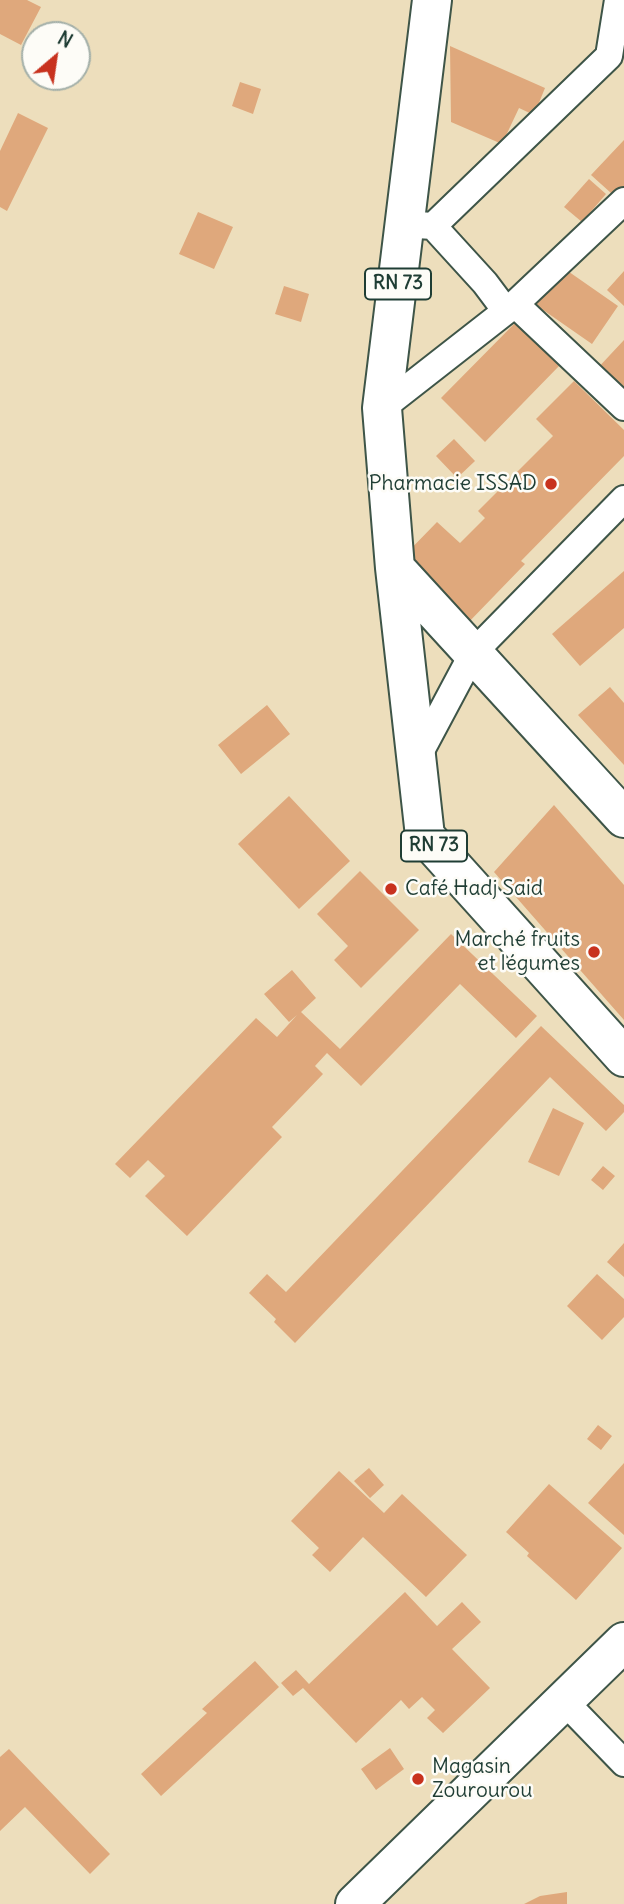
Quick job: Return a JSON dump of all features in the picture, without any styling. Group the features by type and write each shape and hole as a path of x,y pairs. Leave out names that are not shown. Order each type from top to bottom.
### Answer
{"main road":[{"name":"RN 73","path":"432,0 419,225 382,408 395,568 425,836 624,1057"},
{"path":"395,568 624,818"},
{"path":"355,1904 624,1642"}],"street":[{"path":"618,0 610,56 419,225 624,407"},
{"path":"382,408 511,307 624,201"},
{"path":"416,760 473,653 624,499"},
{"path":"564,1701 624,1763"}],"building":[{"path":"0,0 27,0 41,7 34,21 21,21 21,45 0,34"},
{"path":"450,46 545,88 534,115 519,108 502,144 451,122"},
{"path":"240,82 261,89 253,114 232,106"},
{"path":"18,113 48,128 7,211 0,207 0,151"},
{"path":"624,140 624,199 621,202 591,175"},
{"path":"589,179 606,194 582,222 564,207"},
{"path":"198,212 233,227 214,269 179,254"},
{"path":"562,267 618,306 592,344 536,305"},
{"path":"624,271 624,306 607,290"},
{"path":"284,286 309,294 301,322 275,314"},
{"path":"516,322 560,365 485,442 441,398"},
{"path":"624,340 624,398 595,371"},
{"name":"Pharmacie ISSAD","path":"574,381 624,430 624,456 521,561 525,564 465,626 398,562 437,522 460,543 485,518 478,511 553,436 536,419"},
{"path":"454,439 475,461 457,478 436,456"},
{"path":"624,571 624,628 580,666 552,634"},
{"path":"610,687 624,703 624,765 578,715"},
{"path":"267,705 290,734 241,774 218,745"},
{"path":"289,796 350,861 299,909 238,844"},
{"name":"Marché fruits et légumes","path":"554,805 624,885 624,1020 494,872"},
{"path":"360,871 419,930 361,988 334,960 348,946 317,914"},
{"path":"451,934 537,1016 516,1038 460,984 361,1086 327,1053 315,1066 323,1074 272,1127 282,1137 187,1236 145,1196 165,1176 148,1160 130,1178 115,1164 256,1018 277,1037 297,1015 289,1022 264,994 292,970 316,998 301,1012 340,1049"},
{"path":"541,1026 624,1105 624,1112 606,1131 550,1077 295,1343 274,1322 276,1319 249,1293 267,1274 286,1292"},
{"path":"553,1108 584,1123 559,1176 528,1162"},
{"path":"603,1166 615,1176 603,1190 591,1180"},
{"path":"624,1243 624,1277 607,1262"},
{"path":"597,1274 624,1299 624,1317 602,1340 567,1306"},
{"path":"598,1425 612,1436 601,1450 587,1439"},
{"path":"624,1463 624,1535 588,1503"},
{"path":"369,1468 384,1485 370,1498 354,1481"},
{"path":"339,1471 384,1513 402,1494 467,1555 426,1597 363,1537 330,1572 312,1555 319,1548 291,1521"},
{"path":"549,1484 622,1548 576,1600 527,1556 529,1553 506,1532"},
{"path":"405,1592 437,1626 462,1602 481,1622 452,1649 490,1688 443,1733 427,1718 435,1710 422,1697 409,1709 401,1700 356,1743 303,1688 293,1696 281,1683 296,1670 309,1684"},
{"path":"255,1661 279,1687 161,1796 141,1774 207,1713 202,1709"},
{"path":"390,1748 404,1769 376,1790 361,1769"},
{"path":"9,1749 110,1854 90,1874 25,1807 0,1831 0,1757"},
{"path":"567,1892 567,1904 524,1904 540,1896"}],"place":[{"name":"Pharmacie ISSAD","path":"551,484"},
{"name":"Café Hadj Said","path":"391,889"},
{"name":"Marché fruits et légumes","path":"594,952"},
{"name":"Magasin Zourourou","path":"418,1779"}]}
